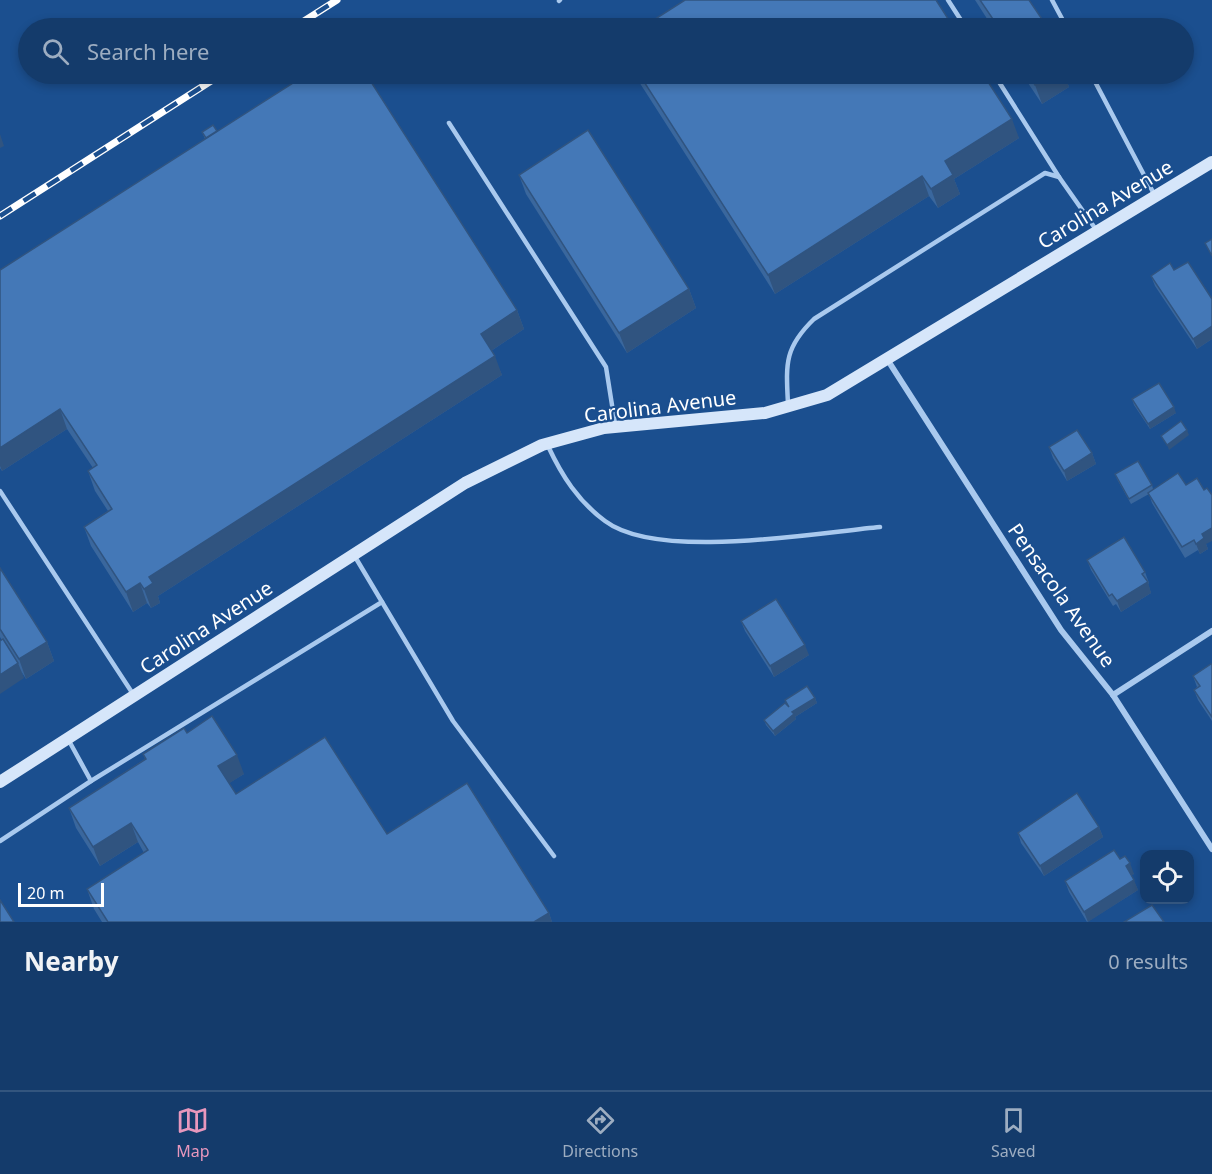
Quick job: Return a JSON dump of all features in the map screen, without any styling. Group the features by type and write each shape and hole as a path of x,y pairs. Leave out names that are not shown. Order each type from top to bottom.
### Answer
{"street":[{"name":"Carolina Avenue","path":"0,782 465,483 547,444 615,427 765,413 827,395 1212,162"},
{"name":"Pensacola Avenue","path":"887,359 1061,630 1113,695 1212,849"},
{"path":"1113,695 1212,631"}],"lane":[{"path":"948,0 960,18"},
{"path":"1052,0 1062,18"},
{"path":"1000,84 1097,232"},
{"path":"1096,84 1155,197"},
{"path":"449,123 606,367 615,427"},
{"path":"788,406 786,365 796,336 814,319 1045,173 1059,177"},
{"path":"547,444 561,474 576,496 607,523 644,538 692,544 880,527"},
{"path":"0,491 134,696"},
{"path":"354,555 453,721 554,856"},
{"path":"0,841 91,781 382,602"},
{"path":"68,739 91,781"}],"building":[{"path":"685,0 936,0 948,18 657,18"},
{"path":"980,0 1029,0 1041,18 992,18"},
{"path":"291,84 372,84 517,310 481,334 495,356 149,577 153,583 144,589 140,583 126,592 84,527 112,509 88,471 97,465 60,409 0,448 0,270"},
{"path":"645,84 989,84 1012,119 945,161 953,175 931,189 922,176 768,275"},
{"path":"213,125 217,131 206,138 202,132"},
{"path":"588,130 689,289 619,333 519,175"},
{"path":"1212,239 1212,256 1205,243"},
{"path":"1188,262 1212,299 1212,326 1193,339 1151,276 1170,263 1174,270"},
{"path":"1159,383 1174,407 1148,424 1132,399"},
{"path":"1181,421 1187,430 1167,445 1161,436"},
{"path":"1077,430 1092,453 1064,471 1049,447"},
{"path":"1138,461 1152,485 1129,499 1115,474"},
{"path":"1178,473 1186,485 1197,478 1204,490 1207,488 1212,495 1212,528 1202,534 1204,538 1196,544 1194,540 1182,547 1148,493"},
{"path":"1124,537 1145,572 1142,574 1148,582 1117,601 1112,594 1109,596 1087,560"},
{"path":"0,568 47,642 19,659 0,629"},
{"path":"776,599 805,645 770,666 741,621"},
{"path":"3,639 18,663 0,675 0,641"},
{"path":"1211,664 1212,717 1194,690 1200,686 1193,676"},
{"path":"807,686 815,698 792,712 794,714 773,731 764,720 785,703 789,707 785,700"},
{"path":"212,716 237,755 218,766 236,794 325,737 387,834 467,783 549,913 534,922 108,922 87,889 148,850 131,823 93,847 69,808 146,759 143,754 184,728 187,733"},
{"path":"1077,793 1099,827 1040,866 1018,833"},
{"path":"1114,850 1120,859 1125,856 1130,863 1126,866 1134,880 1084,912 1065,881"},
{"path":"0,900 14,922 0,922"},
{"path":"1152,905 1164,922 1124,922"}],"railway":[{"path":"309,18 337,0"},
{"path":"0,216 206,84"}]}
